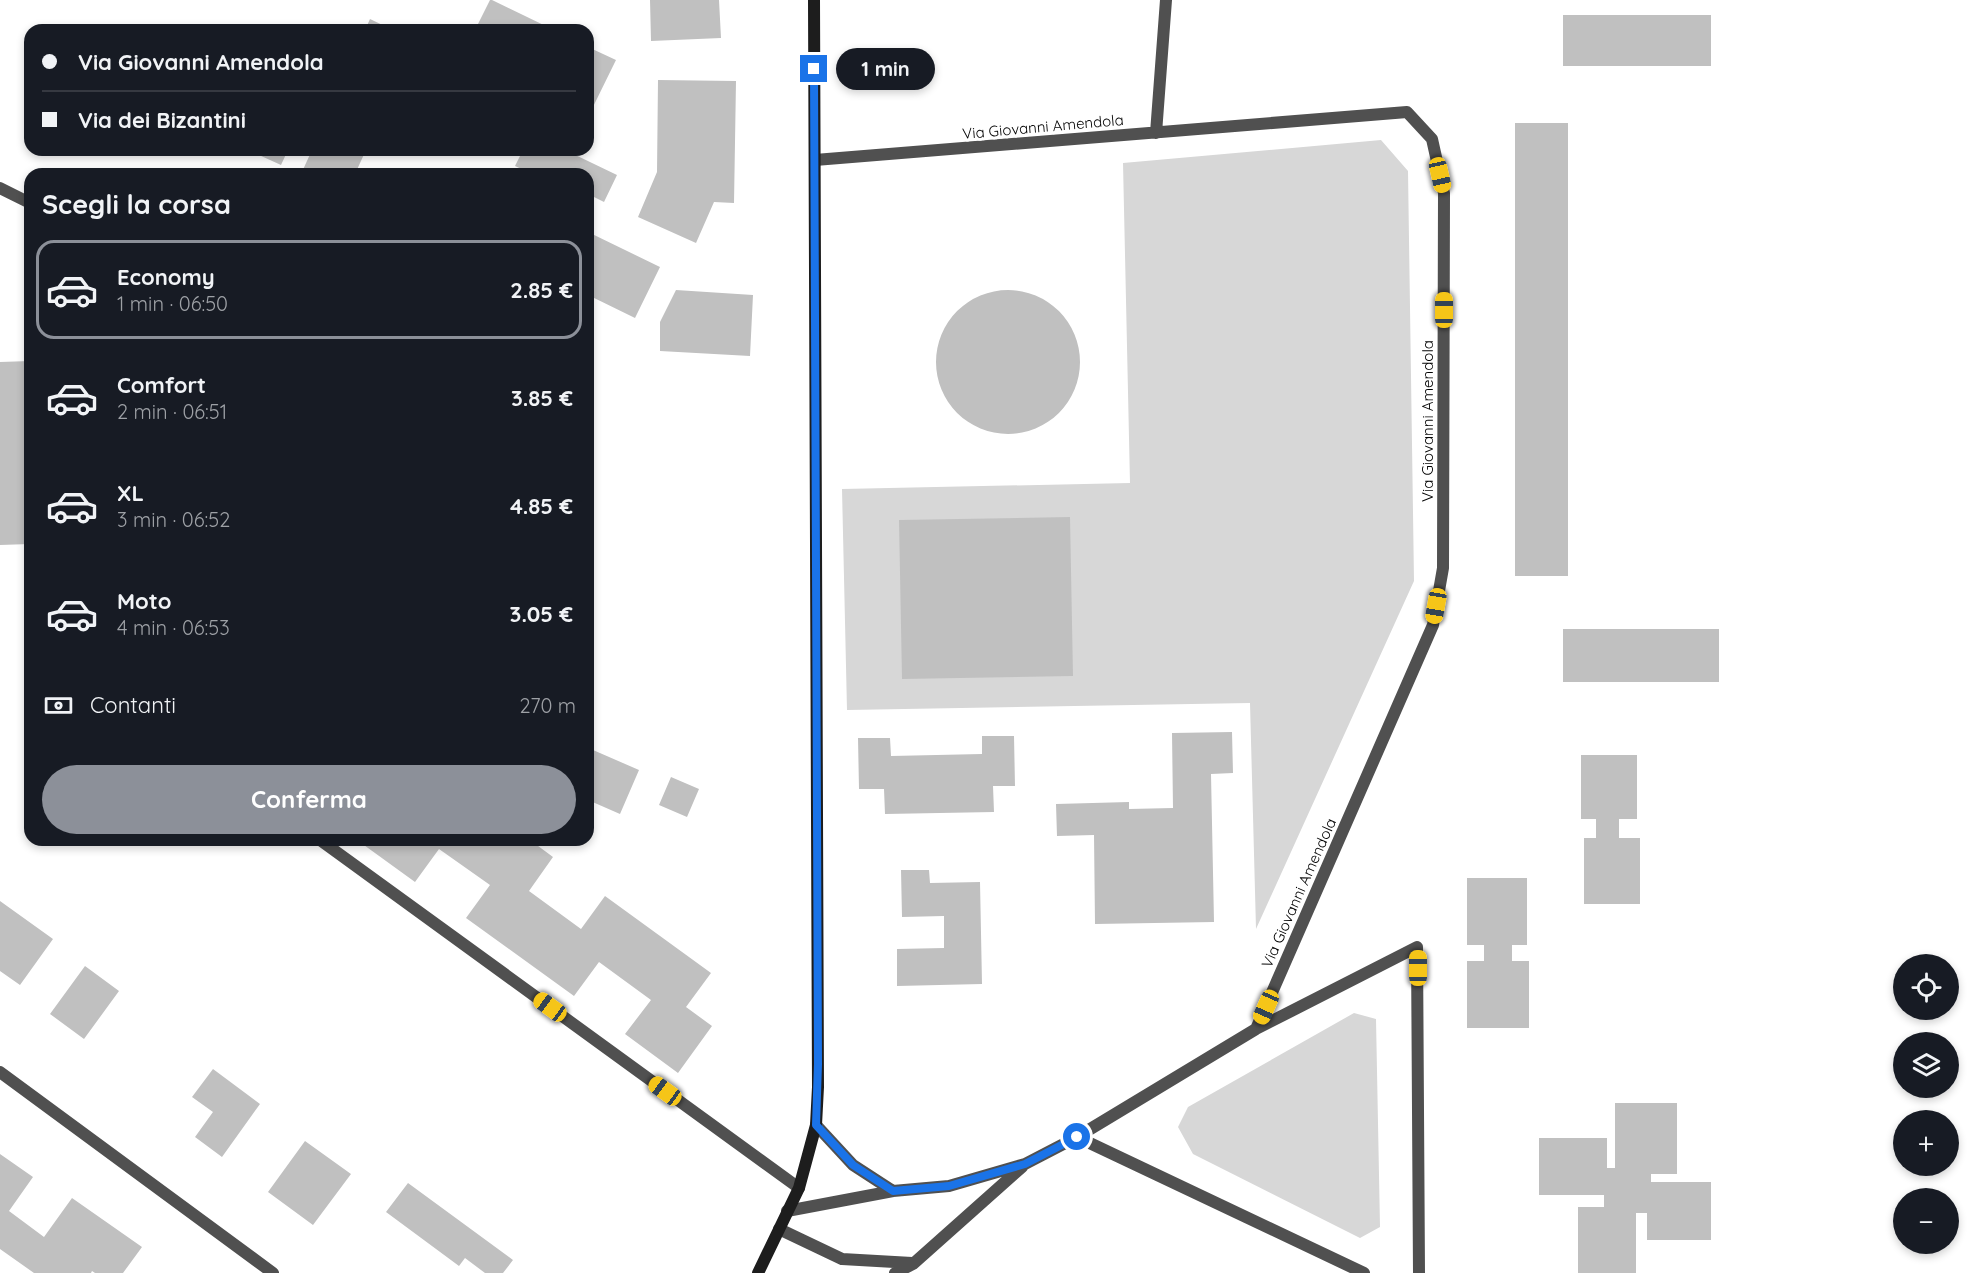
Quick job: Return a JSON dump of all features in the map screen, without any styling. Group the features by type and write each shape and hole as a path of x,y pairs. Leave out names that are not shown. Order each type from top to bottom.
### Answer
{"street":[{"path":"758,1273 799,1188 816,1125 818,1052 814,0"},
{"path":"1156,133 1167,0"},
{"name":"Via Giovanni Amendola","path":"815,160 1407,112 1432,139 1444,193 1443,568 1433,625 1256,1029"},
{"path":"0,188 24,200"},
{"path":"328,846 799,1188"},
{"path":"787,1211 893,1191 949,1186 1025,1164 1077,1137 1256,1029 1418,947 1419,1273"},
{"path":"0,1072 273,1273"},
{"path":"816,1125 853,1165 893,1191"},
{"path":"1077,1137 1364,1273"},
{"path":"895,1273 913,1263 1025,1164"},
{"path":"779,1230 842,1259 913,1263"}],"shaded area":[{"path":"1381,140 1408,171 1414,581 1256,929 1250,703 847,710 842,489 1130,483 1123,163"},
{"path":"1354,1013 1376,1019 1380,1227 1360,1238 1193,1154 1178,1127 1188,1107"}],"building":[{"path":"492,0 542,24 478,24"},
{"path":"650,0 719,0 721,38 651,41"},
{"path":"1563,15 1711,15 1711,66 1563,66"},
{"path":"370,19 380,24 368,24"},
{"path":"594,50 616,60 594,105"},
{"path":"658,80 736,81 734,203 714,202 696,243 638,217 657,172"},
{"path":"1515,123 1568,123 1568,576 1515,576"},
{"path":"261,156 285,156 281,165"},
{"path":"309,156 363,156 358,168 304,168"},
{"path":"520,156 577,156 617,175 604,202 594,197 594,168 519,168 515,166"},
{"path":"594,235 660,267 635,318 594,298"},
{"path":"676,290 753,295 750,356 660,351 660,322"},
{"path":"1008,290 1035,296 1048,302 1059,311 1068,322 1074,335 1080,362 1074,389 1068,402 1059,413 1048,422 1035,428 1008,434 981,428 968,422 957,413 948,402 942,389 936,362 942,335 948,322 957,311 968,302 981,296"},
{"path":"24,361 24,544 0,545 0,362"},
{"path":"1070,517 1073,676 902,679 899,520"},
{"path":"1563,629 1719,629 1719,682 1563,682"},
{"path":"1232,732 1233,773 1211,774 1214,922 1095,924 1094,835 1057,836 1056,804 1129,802 1129,809 1173,808 1172,733"},
{"path":"982,736 1014,736 1015,786 993,786 994,812 885,814 884,789 859,789 858,738 890,738 891,756 982,754"},
{"path":"594,750 639,770 620,814 594,803"},
{"path":"1581,755 1637,755 1637,819 1619,819 1619,838 1640,838 1640,904 1584,904 1584,838 1596,838 1596,819 1581,819"},
{"path":"671,777 699,789 687,817 659,805"},
{"path":"365,846 538,846 553,857 529,891 581,929 605,896 711,973 686,1007 712,1026 678,1073 625,1034 651,1000 599,962 574,996 466,918 490,885 439,849 415,882"},
{"path":"901,870 929,870 930,883 980,882 982,984 897,986 897,949 944,948 944,916 902,917"},
{"path":"1467,878 1527,878 1527,945 1512,945 1512,961 1529,961 1529,1028 1467,1028 1467,961 1484,961 1484,945 1467,945"},
{"path":"0,901 53,939 20,985 0,971"},
{"path":"85,966 119,991 84,1039 50,1014"},
{"path":"213,1069 260,1104 222,1157 195,1137 213,1112 192,1097"},
{"path":"1615,1103 1677,1103 1677,1174 1651,1174 1651,1182 1711,1182 1711,1240 1647,1240 1647,1213 1636,1213 1636,1273 1578,1273 1578,1207 1604,1207 1604,1195 1539,1195 1539,1138 1607,1138 1607,1168 1615,1168"},
{"path":"305,1141 351,1174 313,1225 268,1192"},
{"path":"0,1154 33,1177 9,1211 44,1237 72,1198 142,1247 123,1273 95,1273 92,1271 91,1273 34,1273 0,1249"},
{"path":"408,1183 513,1260 503,1273 485,1273 465,1258 459,1266 386,1212"}],"route":[{"path":"814,69 818,1064 816,1125 853,1165 893,1191 949,1186 1025,1164 1077,1137"}]}
